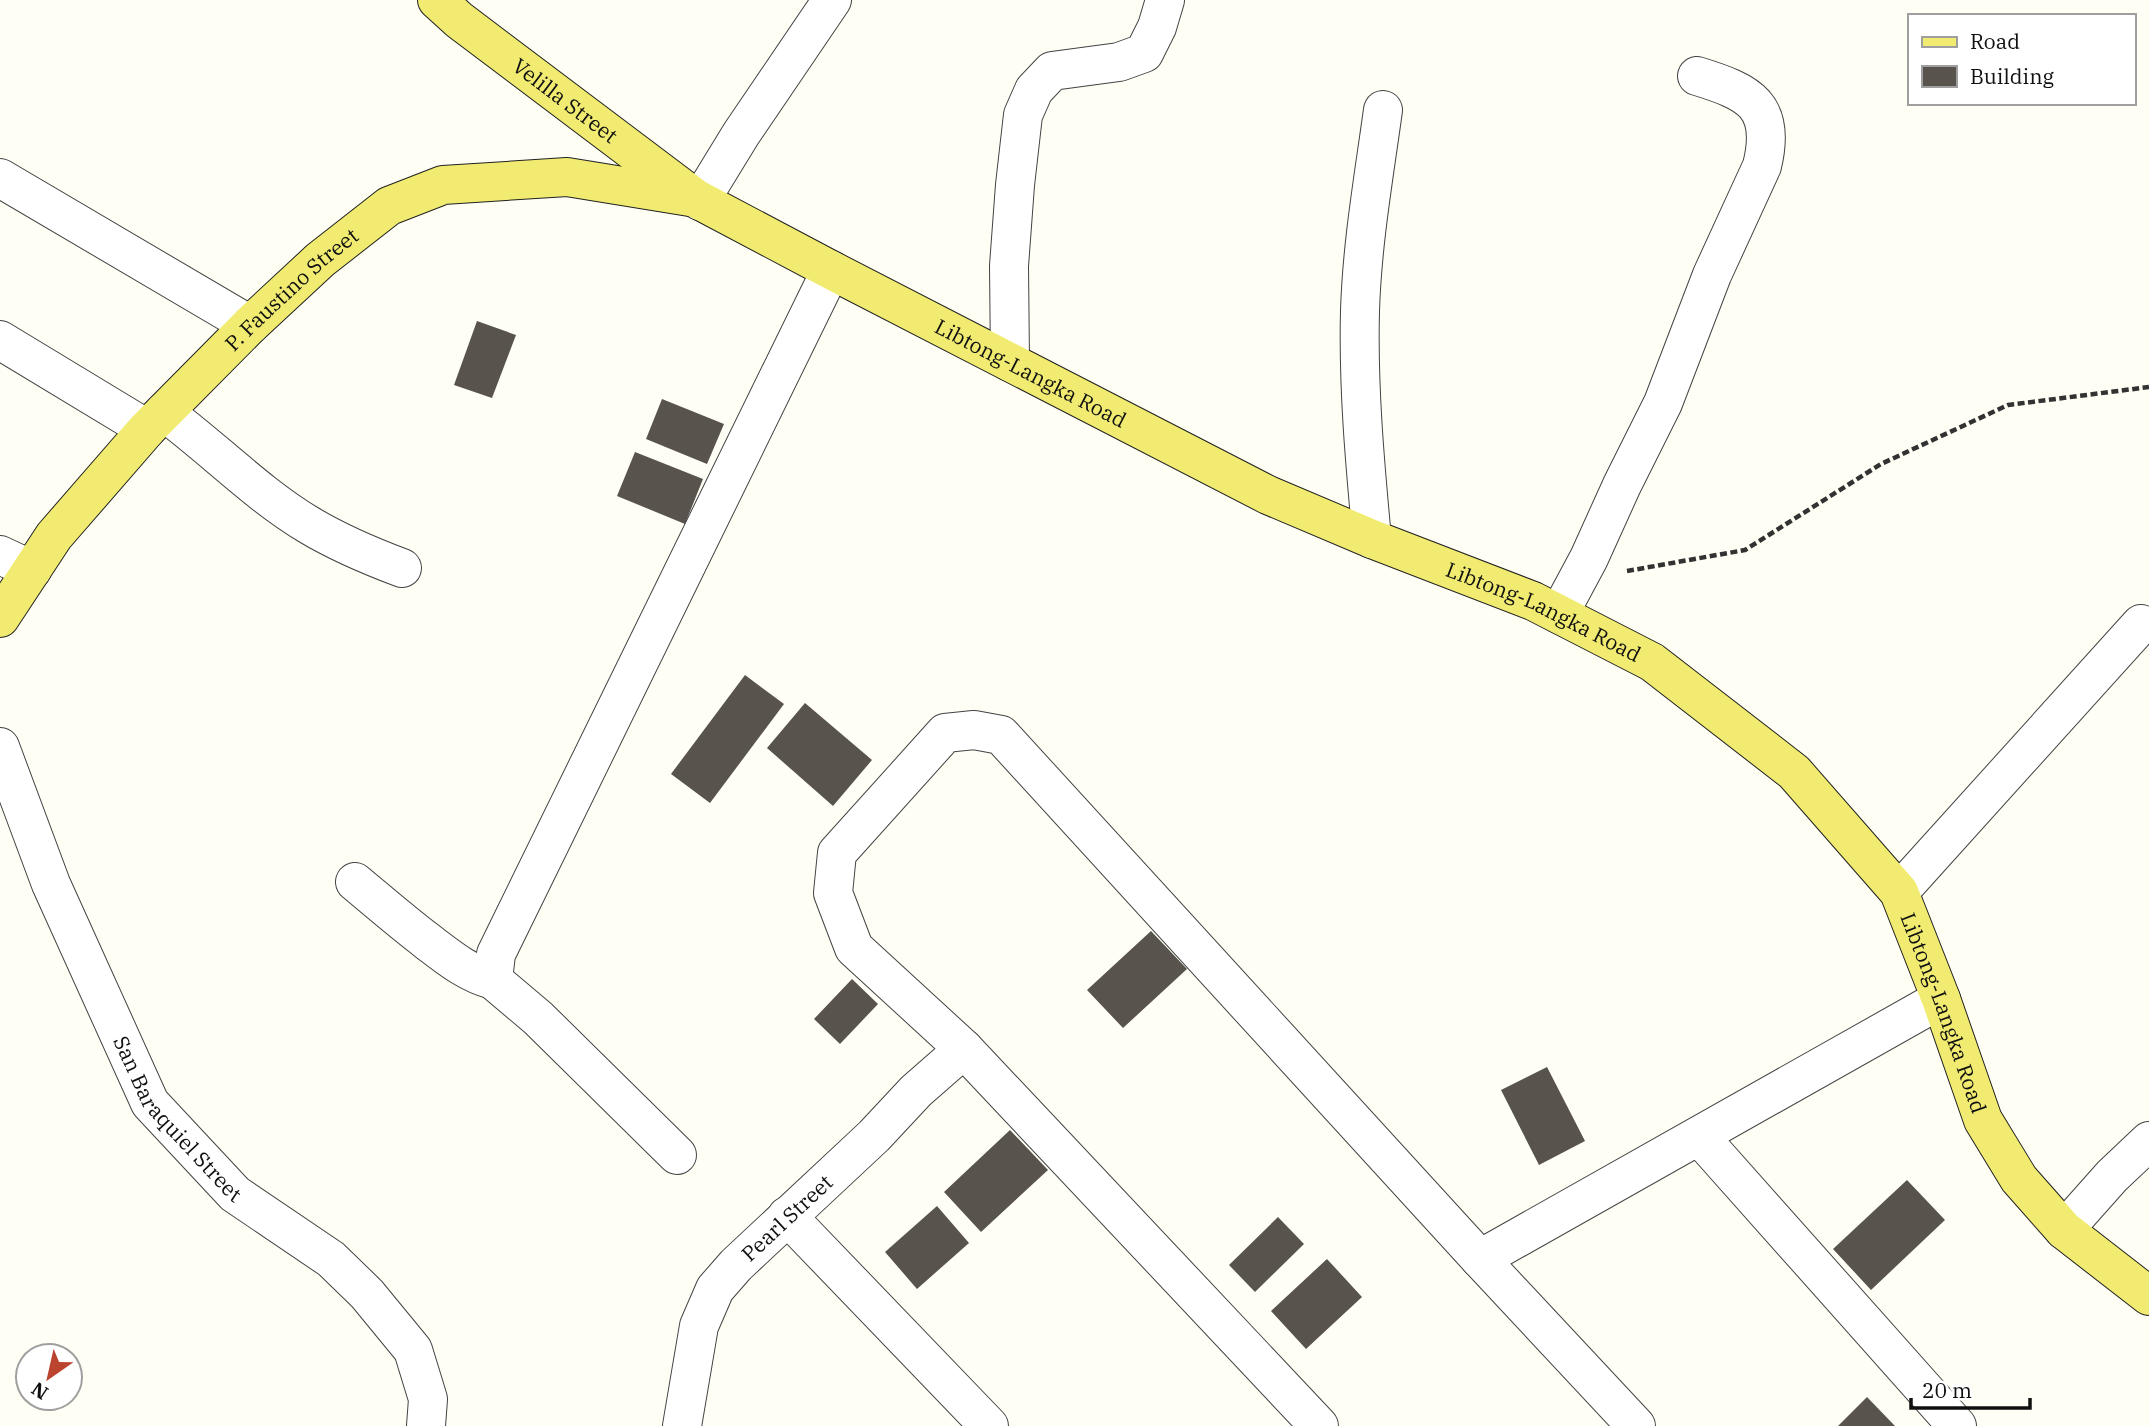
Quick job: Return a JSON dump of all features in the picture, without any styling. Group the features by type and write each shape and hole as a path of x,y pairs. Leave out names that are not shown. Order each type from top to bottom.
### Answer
{"main road":[{"name":"Velilla Street","path":"437,0 459,20 698,199"},
{"name":"P. Faustino Street","path":"0,618 16,562 54,536 156,420 250,325 320,260 389,206 443,185 567,177 698,199"},
{"name":"Libtong-Langka Road","path":"698,199 1268,495 1372,539 1533,601 1652,662 1794,772 1899,892 1941,999 1983,1120 2019,1179 2064,1230 2149,1296"}],"street":[{"path":"698,199 832,0"},
{"path":"1010,362 1009,266 1023,115 1028,102 1034,90 1052,71 1119,62 1144,53 1157,27 1165,0"},
{"path":"1559,614 1589,558 1662,403 1712,275 1762,166 1766,149 1764,122 1756,103 1723,84 1697,76"},
{"path":"1372,539 1365,462 1360,313 1362,274 1383,110"},
{"path":"0,178 250,325"},
{"path":"493,980 496,954 831,270"},
{"path":"0,340 156,420 189,430 244,478 307,524 363,553 402,568"},
{"path":"1899,892 2141,624"},
{"path":"1319,1426 964,1049 854,948 833,893 837,853 945,733 974,730 1001,735 1636,1426"},
{"name":"San Baraquiel Street","path":"0,747 51,884 150,1103 235,1194 331,1259 367,1294 414,1350 428,1399 426,1426"},
{"path":"355,882 455,962 478,976 493,980 538,1018 677,1156"},
{"path":"1480,1259 1941,999"},
{"name":"Pearl Street","path":"682,1426 699,1326 715,1289 736,1265 874,1136 916,1091 964,1049"},
{"path":"1699,1136 1957,1426"},
{"path":"2064,1230 2112,1176 2149,1141"},
{"path":"787,1216 989,1426"}],"path":[{"path":"1654,568 1745,550 1881,464 2008,405 2149,387"}],"building":[{"path":"477,321 516,335 492,398 454,385"},
{"path":"662,399 724,424 707,464 646,439"},
{"path":"635,452 703,479 685,524 617,496"},
{"path":"745,675 784,704 710,803 671,774"},
{"path":"805,703 872,760 833,806 767,748"},
{"path":"1151,931 1187,969 1123,1028 1087,990"},
{"path":"852,979 878,1004 840,1044 814,1019"},
{"path":"1547,1067 1585,1141 1539,1165 1501,1090"},
{"path":"1010,1130 1048,1170 981,1232 944,1192"},
{"path":"1907,1180 1945,1220 1871,1290 1833,1249"},
{"path":"937,1206 969,1243 917,1289 885,1252"},
{"path":"1278,1217 1304,1244 1255,1292 1229,1265"},
{"path":"1327,1259 1362,1297 1306,1349 1271,1311"},
{"path":"1867,1397 1895,1426 1838,1426"}]}
